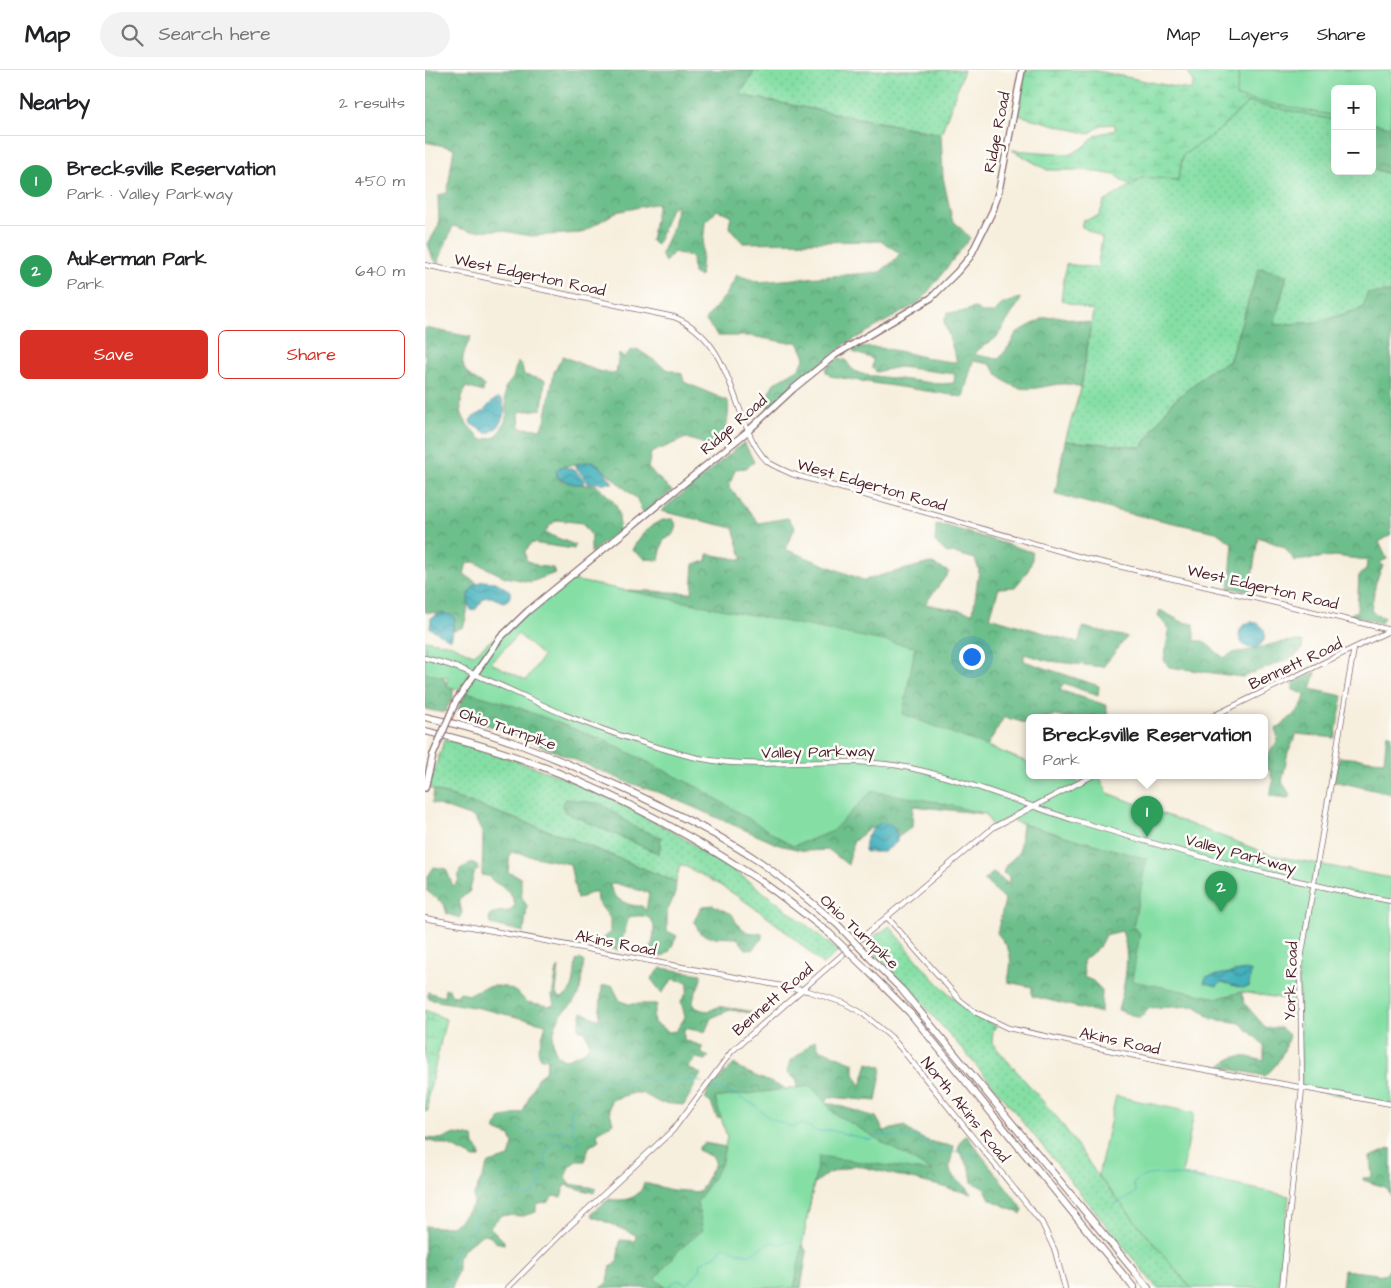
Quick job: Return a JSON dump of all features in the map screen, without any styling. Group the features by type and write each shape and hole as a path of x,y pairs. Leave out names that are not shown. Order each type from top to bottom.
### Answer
{"highway":[{"name":"Ohio Turnpike","path":"425,717 460,724 500,736 557,759 669,810 760,862 837,924 902,990 1148,1288"},
{"name":"Ohio Turnpike","path":"425,731 458,738 519,757 658,817 752,875 829,933 910,1013 1134,1288"}],"main road":[{"name":"Ridge Road","path":"425,788 433,755 456,701 473,674 500,638 528,611 748,431 793,389 835,355 931,298 970,257 989,222 999,190 1022,70"}],"street":[{"name":"West Edgerton Road","path":"425,265 674,317 688,322 698,329 716,352 756,448 767,461 792,474 1084,558 1391,630"},
{"name":"Bennett Road","path":"1217,714 1391,630"},
{"name":"York Road","path":"1282,1288 1302,1088 1300,964 1354,648"},
{"name":"Valley Parkway","path":"425,658 473,674 600,729 687,756 755,765 830,761 879,762 948,777 1032,807 1121,834 1313,884 1391,902"},
{"name":"Bennett Road","path":"508,1288 563,1231 673,1130 732,1051 994,826 1086,779"},
{"name":"Akins Road","path":"887,917 960,1000 991,1021 1009,1028 1066,1042 1391,1104"},
{"name":"Akins Road","path":"425,918 802,990"},
{"name":"North Akins Road","path":"802,990 844,1003 862,1013 891,1037 1042,1223 1055,1251 1065,1288"}],"green space":[{"path":"425,70 755,70 740,95 941,134 943,177 952,219 970,238 920,302 844,345 768,408 764,402 774,383 800,368 805,357 798,342 784,342 751,336 718,336 705,320 726,295 737,275 759,282 880,272 895,260 900,253 881,241 743,243 729,227 731,215 717,210 705,223 700,277 693,273 692,257 674,252 665,262 661,254 673,227 677,204 671,208 657,245 651,241 658,203 616,212 581,233 531,236 499,230 469,231 453,226 438,263 433,259 428,244 439,225 438,198 439,195 447,193 454,148 425,142"},
{"path":"755,70 964,70 941,134 739,95"},
{"path":"1025,70 1092,70 1190,90 1194,82 1187,70 1391,70 1376,85 1331,85 1331,119 1248,102 1219,130 1183,155 1178,180 1144,177 1130,186 1115,175 1085,170 1047,170 1012,150 1071,154 1084,147 1096,135 1115,130 1115,124 1101,125 1089,134 1018,115"},
{"path":"1240,70 1391,70 1391,127 1376,124 1376,85 1331,85 1331,115 1236,97"},
{"path":"1391,76 1391,175 1376,169 1376,96"},
{"path":"1248,102 1331,119 1331,175 1376,175 1376,169 1391,175 1391,293 1382,291 1363,308 1319,322 1273,325 1259,268 1229,362 1211,370 1171,404 1142,447 1065,441 1081,388 1093,311 1061,300 1066,264 1097,268 1102,238 1081,226 1083,220 1099,216 1104,202 1144,177 1178,180 1183,155 1219,130"},
{"path":"1259,268 1287,275 1274,325 1319,322 1363,308 1367,293 1391,293 1391,535 1379,542 1387,559 1380,562 1383,566 1376,582 1371,610 1376,615 1384,617 1381,623 1349,615 1357,611 1359,575 1366,570 1367,560 1334,556 1295,561 1284,547 1258,537 1250,591 1229,588 1233,544 1216,532 1118,511 1055,494 1065,441 1142,447 1170,404 1211,370 1229,362"},
{"path":"1020,298 1020,301 997,337 978,350 975,355 999,359 1010,345 1016,333 1044,318 1056,316 1091,323 1081,388 1070,384 1036,388 1013,386 1002,378 990,364 973,361 963,397 830,376 826,372 826,368 839,358 846,360 852,369 863,374 941,384 954,383 955,374 899,367 876,372 872,368 873,359 853,352 854,349 879,348 931,359 957,362 944,321 948,312 957,313 975,308 984,313 994,313 1002,304"},
{"path":"425,328 471,337 464,353 463,366 470,376 484,385 483,392 466,387 461,410 470,428 482,440 496,437 504,423 507,414 505,388 513,378 517,362 522,366 524,375 545,380 542,409 519,412 520,428 540,429 545,421 554,372 563,356 597,371 616,374 619,354 624,358 630,351 637,349 667,369 682,374 684,382 728,401 727,423 723,437 709,453 702,443 686,438 651,453 648,468 672,491 643,514 637,499 593,461 560,467 556,476 560,479 575,484 596,485 612,500 618,510 618,531 591,553 591,535 582,523 557,520 549,526 545,533 575,545 574,549 532,543 525,551 526,560 538,566 553,568 555,573 531,582 505,577 474,562 467,563 464,574 477,583 469,598 463,627 453,631 455,619 444,614 425,612"},
{"path":"744,442 754,462 746,468 735,469 729,487 759,523 788,518 795,528 785,549 863,580 930,563 949,572 925,604 973,613 979,570 975,559 954,553 948,554 935,542 936,525 947,526 1032,552 1030,567 1015,587 999,588 990,617 1078,643 1083,627 1127,637 1103,667 1049,661 1024,654 1024,661 1099,686 1098,696 1064,683 1059,690 1106,705 1107,714 1026,714 1026,723 1004,717 987,746 1026,762 1026,779 1072,779 1036,798 627,590 692,593 694,564 707,561 708,554 743,560 733,528 661,511"},
{"path":"673,519 677,526 674,534 663,541 659,560 646,559 632,550 648,528 660,521"},
{"path":"567,579 915,647 903,714 1026,762 1026,779 1072,779 1080,782 1086,779 1101,779 1108,793 1271,855 1391,878 1391,1105 1302,1088 1298,968 1292,1000 1241,992 1218,998 1132,981 1140,933 1133,927 1147,859 1005,819 992,826 986,814 937,802 872,791 831,832 793,846 699,788 608,742 512,705 446,686 448,678 425,673 425,640 452,645 473,655","holes":["518,634 543,656 526,680 491,663"]},
{"path":"1160,610 1182,622 1194,624 1195,641 1203,641 1224,658 1235,653 1284,642 1302,642 1302,649 1292,658 1242,677 1169,667 1164,660 1169,630 1158,615"},
{"path":"425,665 440,672 447,684 453,688 453,697 444,713 425,709"},
{"path":"1316,672 1311,689 1343,696 1335,738 1297,734 1288,752 1282,782 1291,796 1288,798 1270,796 1273,782 1268,769 1268,755 1278,740 1276,729 1298,710 1304,700 1305,694 1293,690 1293,683"},
{"path":"468,689 932,786 986,814 913,806 912,827 897,838 896,831 879,824 873,829 870,828 853,842 848,865 829,850 805,851 779,845 663,794 627,782 507,731 461,717 458,709"},
{"path":"1387,734 1391,734 1391,794 1334,781 1339,757 1384,761"},
{"path":"445,739 556,775 632,809 704,851 739,875 773,899 838,951 823,965 774,922 738,896 680,864 676,882 569,838 428,788"},
{"path":"434,790 569,838 676,882 675,894 667,912 667,931 677,936 669,952 661,957 650,954 654,930 653,924 646,917 639,916 629,917 619,950 601,946 598,943 610,933 610,918 597,901 596,891 577,899 570,864 510,852 508,872 521,878 521,896 527,906 524,932 490,924 489,916 497,912 510,911 515,905 507,890 488,876 482,875 483,835 475,818 432,803","holes":["614,883 649,893 646,911 642,906 631,905 622,901 615,895 610,885"]},
{"path":"566,799 602,804 636,828 661,837 659,854 565,812 562,805"},
{"path":"1022,824 1151,850 1218,998 1241,992 1245,1004 1266,1028 1281,1028 1289,1035 1280,1058 1270,1072 1265,1076 1220,1067 1225,1062 1241,1056 1264,1061 1264,1045 1240,1023 1212,1019 1196,1006 1149,1008 1140,1018 1118,1010 1125,981 1127,960 1122,931 1105,935 1099,947 1083,961 1084,977 1093,981 1102,990 1101,1013 1032,996 1032,987 1008,982 1010,967 1009,951 997,933 1005,900 984,880 993,873 1009,884 1009,876 1003,873 1006,865 1019,853"},
{"path":"471,863 477,866 478,870 475,871 469,893 459,899 462,913 460,918 447,914 444,904 427,891 427,878 434,867 446,869 453,886 458,882 460,869"},
{"path":"713,905 732,914 737,924 747,932 762,934 762,939 752,950 746,949 737,938 710,937 700,933 694,921 702,906"},
{"path":"890,926 925,969 951,996 980,1018 996,1026 993,1031 992,1043 1060,1121 1098,1176 1191,1288 1157,1288 980,1070 905,986 866,946 870,939"},
{"path":"580,959 584,962 579,993 574,1002 561,1015 555,1027 553,1039 556,1051 564,1060 584,1052 590,1045 585,1031 578,1029 582,1012 599,1020 602,986 612,985 620,1001 629,1004 657,1004 653,1017 654,1022 669,1032 676,1031 685,1017 681,1001 687,992 688,982 673,979 662,993 651,979 661,968 701,974 693,1006 705,1011 723,1007 754,1013 730,1010 711,1018 705,1032 684,1028 684,1040 702,1046 702,1054 709,1057 706,1060 696,1058 688,1068 701,1074 684,1105 660,1103 642,1093 633,1093 611,1100 609,1109 613,1123 597,1134 599,1140 589,1147 585,1161 576,1161 569,1167 565,1177 570,1184 596,1188 594,1193 565,1185 561,1197 553,1196 548,1202 536,1205 536,1212 523,1216 501,1215 490,1227 504,1241 504,1244 495,1242 489,1235 483,1234 468,1245 458,1257 458,1269 452,1288 425,1288 425,1226 443,1227 454,1225 463,1218 474,1204 474,1195 489,1163 509,1157 513,1144 510,1136 495,1130 499,1119 523,1112 537,1078 545,1072 548,1059 541,1058 538,1051 546,1024 479,1008 432,1000 427,996 428,992 444,997 445,989 449,989 451,995 457,996 460,992 468,995 484,988 499,986 514,991 526,1002 551,1006 554,1005 552,996 557,969 559,967 556,995 561,998 566,996 572,988 576,961"},
{"path":"425,1010 446,1019 428,1097 428,1111 425,1111"},
{"path":"815,1040 819,1049 854,1063 854,1074 861,1086 868,1063 882,1067 876,1101 830,1097 826,1102 876,1117 884,1131 905,1126 921,1138 954,1146 950,1164 951,1173 972,1194 855,1165 827,1174 814,1184 802,1244 807,1252 801,1288 601,1288 608,1281 611,1266 617,1262 620,1240 635,1241 636,1235 592,1216 592,1213 609,1199 620,1200 635,1196 639,1193 644,1183 672,1190 700,1192 715,1163 714,1158 698,1150 700,1146 704,1143 726,1147 737,1137 723,1117 717,1118 711,1103 705,1099 708,1090 734,1064 791,1092 797,1090 797,1081 787,1072 790,1061"},
{"path":"811,1086 835,1114 933,1172 819,1156 794,1288 667,1288 655,1279 679,1250 703,1230 697,1202 721,1165 727,1137 715,1098"},
{"path":"1116,1096 1194,1113 1182,1174 1289,1196 1278,1288 1191,1288 1098,1176"},
{"path":"456,1134 473,1137 474,1145 480,1152 480,1158 475,1158 450,1146 425,1140 425,1138 440,1139"},
{"path":"966,1135 1020,1205 1023,1211 1021,1214 990,1199 985,1189 972,1182 970,1169 958,1150 960,1142"},
{"path":"1391,1148 1391,1196 1387,1188 1363,1180 1363,1178 1372,1177 1370,1157"},
{"path":"1391,1267 1391,1288 1342,1288 1344,1270 1385,1275"}],"water":[{"path":"498,398 502,400 505,412 499,426 488,434 471,424 470,420"},
{"path":"593,461 600,466 613,483 588,483 576,467 576,464"},
{"path":"564,466 576,471 584,480 583,484 574,484 558,478 556,470"},
{"path":"483,581 496,582 510,591 510,597 503,602 491,597 485,597 476,609 472,611 468,602 469,593 478,583"},
{"path":"440,613 452,615 455,619 450,640 430,628 431,618"},
{"path":"1252,622 1261,626 1265,635 1261,644 1252,648 1243,644 1239,635 1243,626"},
{"path":"882,822 894,829 897,835 897,842 884,852 866,852 866,839 871,831"},
{"path":"1245,970 1251,971 1249,987 1242,988 1221,982 1217,986 1204,983 1206,977"}],"waterway":[{"path":"443,1288 451,1277 453,1256 463,1240 475,1228 474,1223 477,1216 504,1193 531,1195 542,1184 535,1176 547,1167 545,1154 553,1141 561,1140 571,1146 580,1142 580,1139 572,1132 571,1110 610,1079 619,1083 640,1077 652,1082 668,1079 673,1082 690,1080 702,1082"},
{"path":"711,1087 736,1095 756,1106 768,1117 793,1127 802,1123 818,1132 829,1130 871,1140 880,1135 906,1138 914,1136 936,1152 952,1151 978,1155"},
{"path":"519,1127 536,1139 546,1132 562,1131 572,1120"},
{"path":"1114,1205 1134,1194 1136,1192 1133,1184 1147,1175 1168,1174 1207,1181"},
{"path":"666,1288 678,1280 688,1284 701,1268 700,1263 716,1255 723,1246 748,1255 772,1242 781,1244 789,1241 793,1243"}],"place":[{"name":"Brecksville Reservation","path":"1147,837"},
{"name":"Aukerman Park","path":"1221,912"}]}
